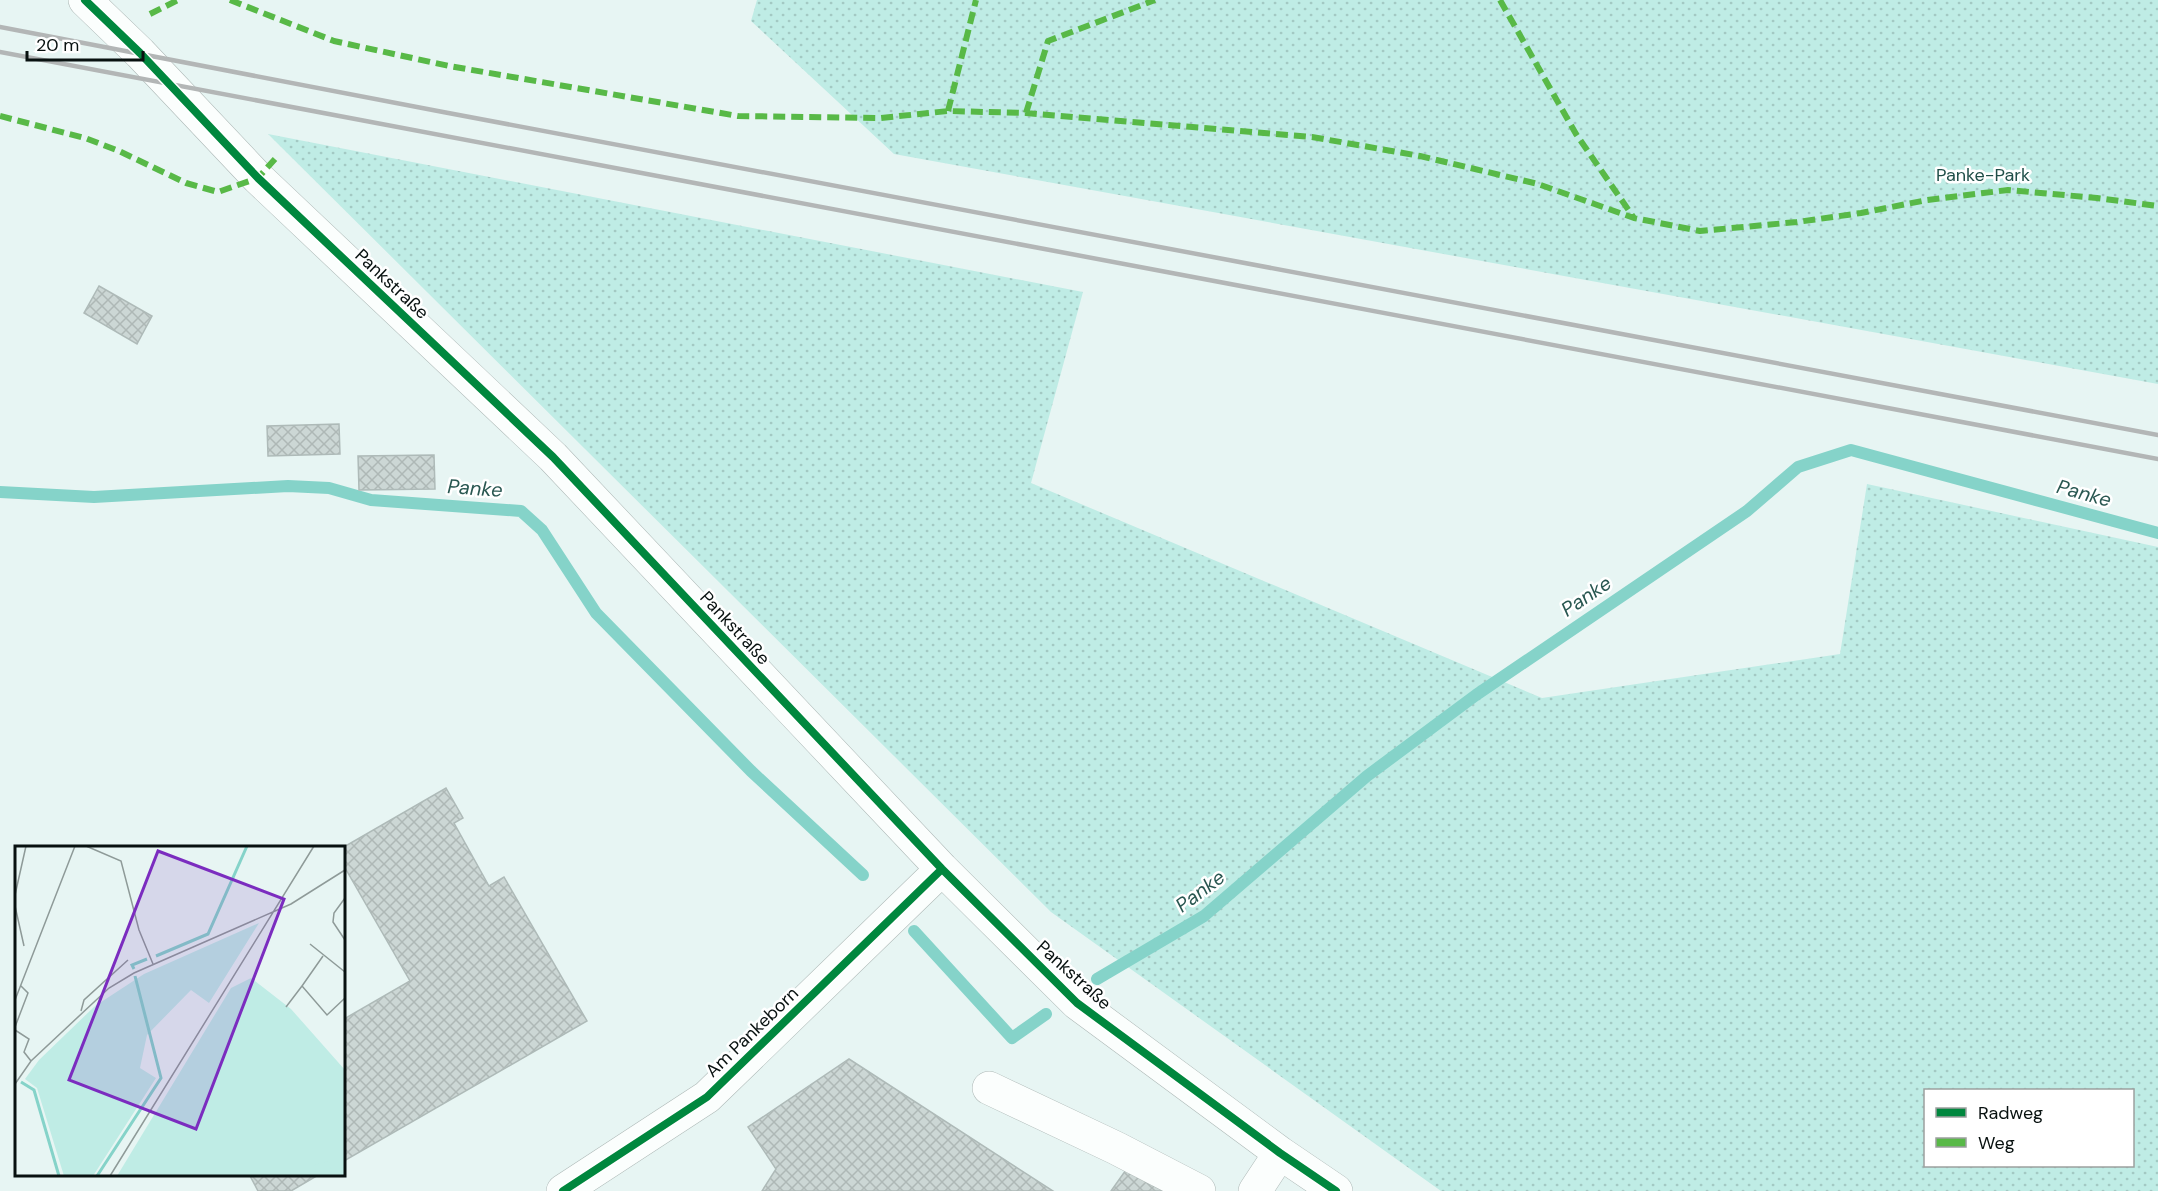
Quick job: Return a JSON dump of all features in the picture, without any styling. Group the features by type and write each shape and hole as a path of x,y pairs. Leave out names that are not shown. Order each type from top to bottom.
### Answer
{"street":[{"name":"Pankstraße","path":"85,0 140,53 258,178 553,457 942,869 1077,1003 1280,1154 1336,1191"},
{"name":"Am Pankeborn","path":"563,1191 707,1097 942,869"},
{"path":"989,1088 1116,1148 1199,1191"},
{"path":"1255,1191 1280,1154"}],"green space":[{"name":"Panke-Park","path":"757,0 2158,0 2158,384 894,154 751,21"},
{"path":"268,134 1083,292 1031,483 1542,698 1840,654 1867,484 2158,547 2158,1191 1441,1191 1051,912"}],"building":[{"path":"99,286 152,316 137,344 84,313"},
{"path":"339,424 340,454 268,456 267,426"},
{"path":"434,455 435,489 359,490 358,456"},
{"path":"446,788 463,818 454,823 489,886 504,877 587,1021 345,1160 345,1018 410,981 345,868 345,846"},
{"path":"849,1059 1053,1191 762,1191 776,1169 748,1127"},
{"path":"1128,1167 1165,1191 1111,1191"},
{"path":"250,1176 317,1176 291,1191 258,1191"}],"waterway":[{"name":"Panke","path":"1097,979 1204,916 1367,776 1476,695 1747,511 1798,467 1851,450 2158,533"},
{"name":"Panke","path":"0,492 94,497 288,486 329,488 371,500 521,511 542,530 596,613 751,771 863,875"},
{"name":"Panke","path":"914,931 1012,1038 1046,1014"}],"railway":[{"path":"0,27 2158,435"},
{"path":"0,52 2158,459"}],"marked path":[{"path":"150,14 178,0"},
{"path":"230,0 334,41 449,66 738,116 881,118 948,111 1026,113 1312,137 1420,156 1538,184 1634,218 1700,231 1797,222 1861,213 1927,200 2008,190 2158,206"},
{"path":"948,111 976,0"},
{"path":"1026,113 1048,41 1155,0"},
{"path":"1500,0 1576,134 1634,218"},
{"path":"0,116 85,138 119,151 186,183 218,192 258,178 275,159"}],"cycle path":[{"path":"85,0 140,53 258,178 553,457 942,869 1077,1003 1280,1153 1336,1191"},
{"path":"563,1191 707,1097 942,869"}]}
